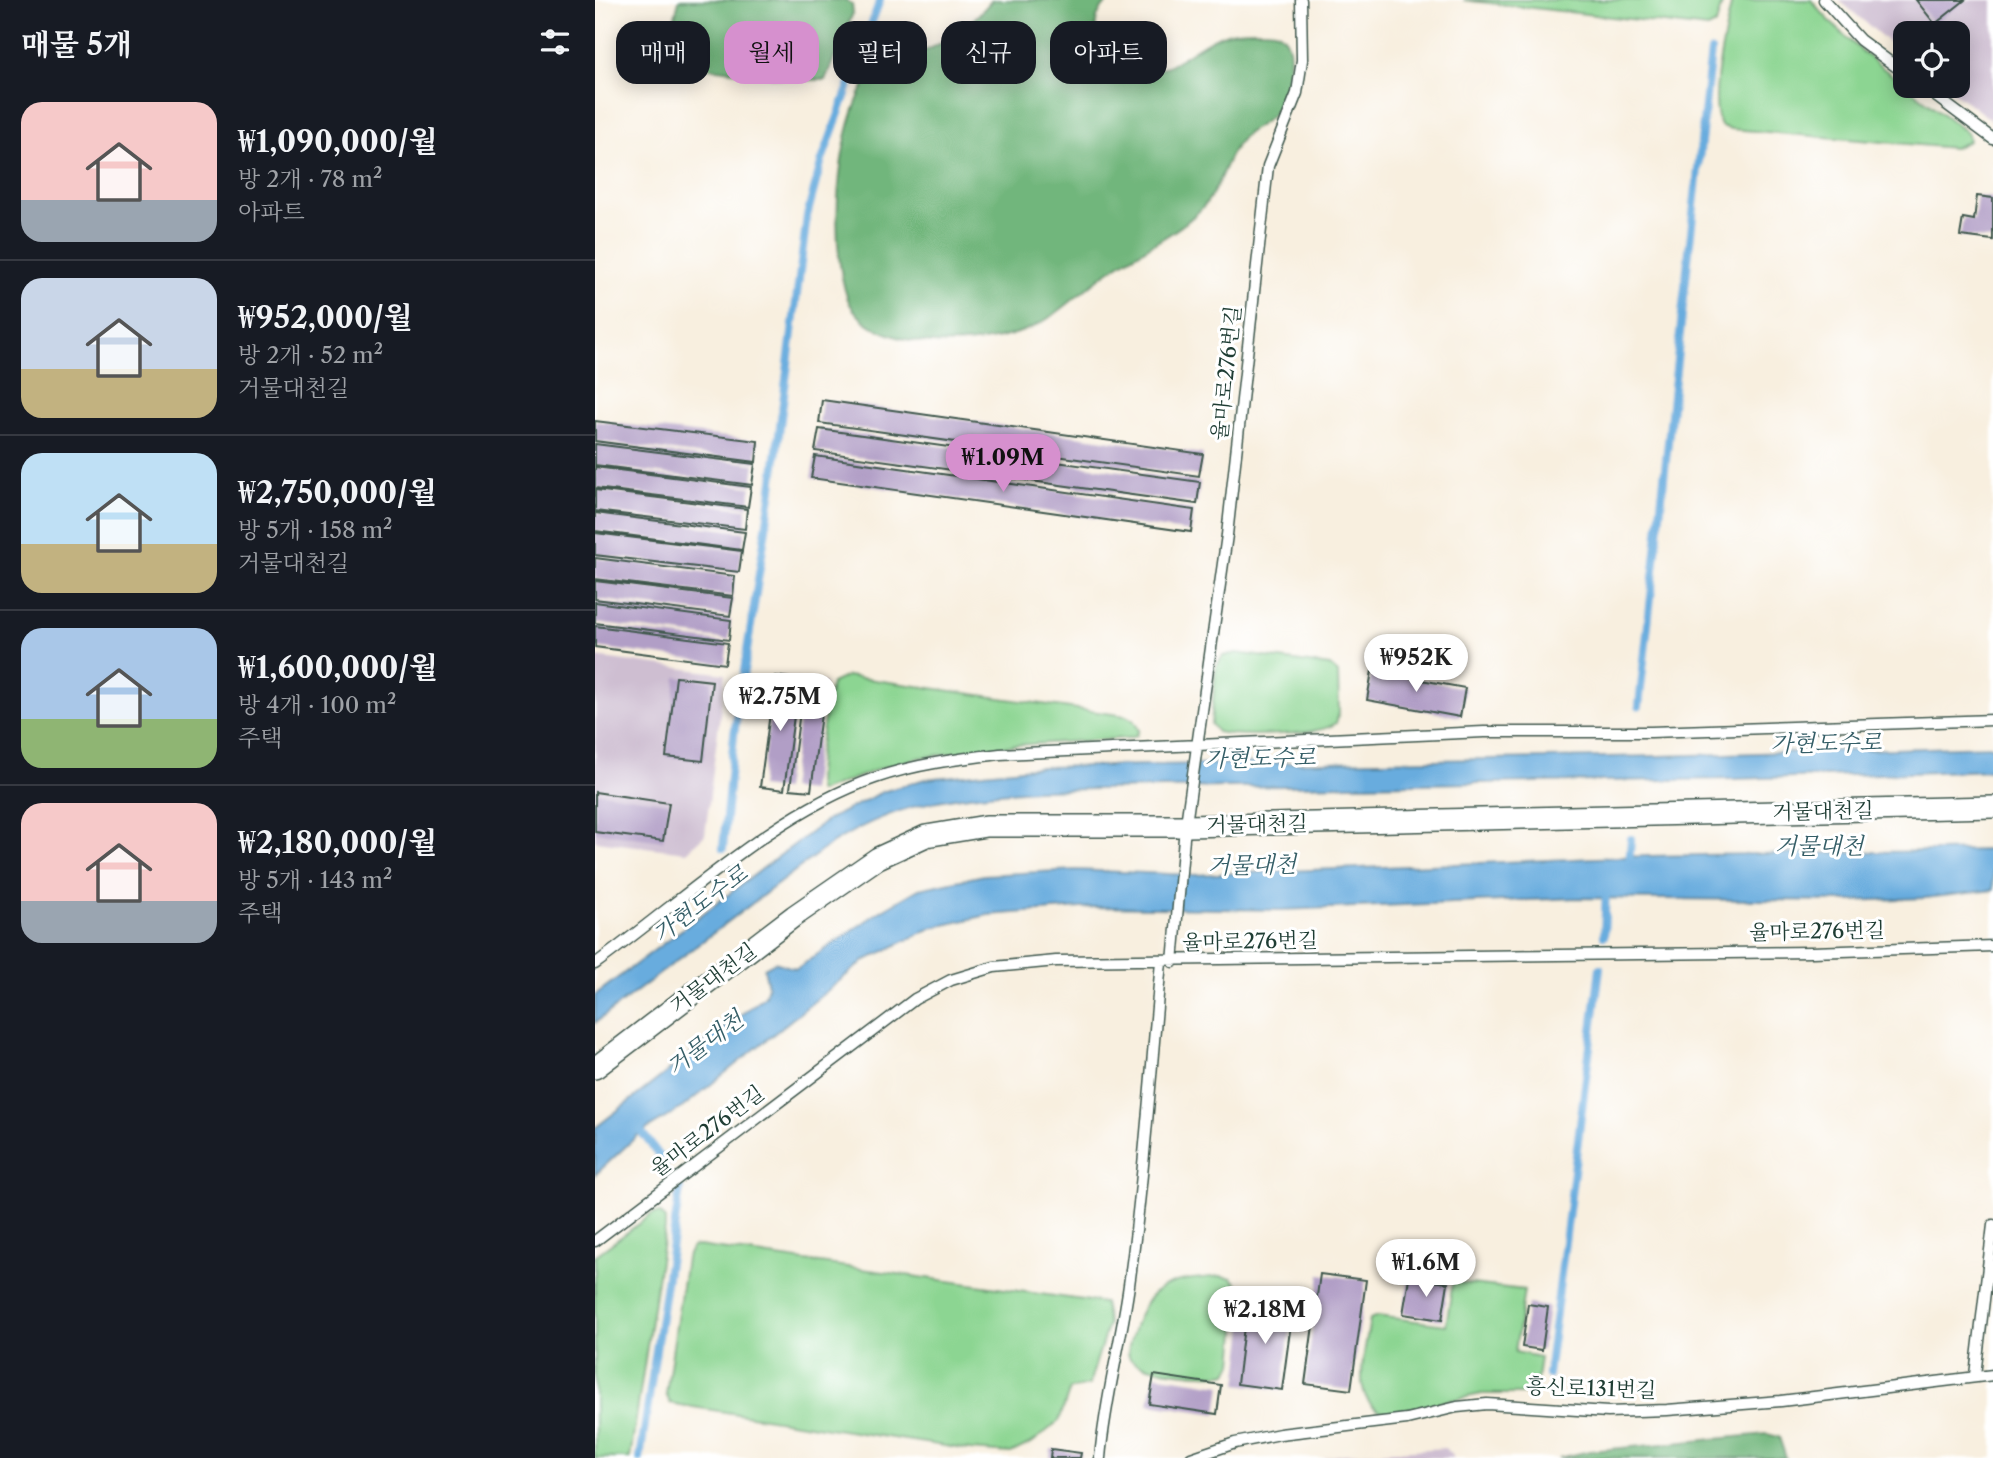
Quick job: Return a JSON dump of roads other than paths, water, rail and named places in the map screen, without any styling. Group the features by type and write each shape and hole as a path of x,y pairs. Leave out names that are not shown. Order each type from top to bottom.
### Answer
{"street":[{"name":"거물대천길","path":"595,1068 794,916 878,858 926,836 986,825 1187,826 1993,807"}],"lane":[{"name":"율마로276번길","path":"1100,1458 1110,1380 1128,1290 1196,750 1227,535 1268,166 1297,93 1302,61 1301,0"},
{"path":"1824,0 1860,40 1893,64"},
{"path":"1937,98 1993,139"},
{"path":"595,964 751,846 823,800 873,778 923,764 1000,754 1196,750 1484,732 1651,732 1993,720"},
{"name":"율마로276번길","path":"595,1241 882,1021 951,980 1006,966 1056,961 1169,958 1812,952 1993,946"},
{"path":"1975,1375 1993,1225"},
{"name":"흥신로131번길","path":"1191,1458 1235,1443 1280,1434 1407,1419 1457,1407 1487,1404 1608,1412 1667,1410 1781,1401 1975,1375 1993,1375"}],"water":[{"path":"1993,746 1993,770 1735,779 1036,790 951,799 876,820 825,848 595,1023 595,995 827,820 882,792 925,779 1041,767 1660,756"},
{"name":"거물대천","path":"1993,850 1993,890 1925,898 1849,901 1578,898 1281,910 1094,907 988,915 931,928 864,961 683,1107 639,1134 595,1175 595,1128 765,996 768,986 764,968 775,962 796,969 879,912 919,889 984,875 1076,870 1192,875 1645,856"}],"waterway":[{"path":"723,848 734,735 771,496 807,216 821,163 880,0"},
{"path":"1639,706 1711,51"},
{"path":"1629,866 1631,839"},
{"path":"1604,936 1606,890"},
{"path":"1548,1375 1600,968"},
{"path":"637,1126 665,1163"},
{"path":"640,1458 680,1189"}],"water label":[{"name":"가현도수로","path":"1826,743"},
{"name":"가현도수로","path":"1260,758"},
{"name":"가현도수로","path":"700,904"}]}
